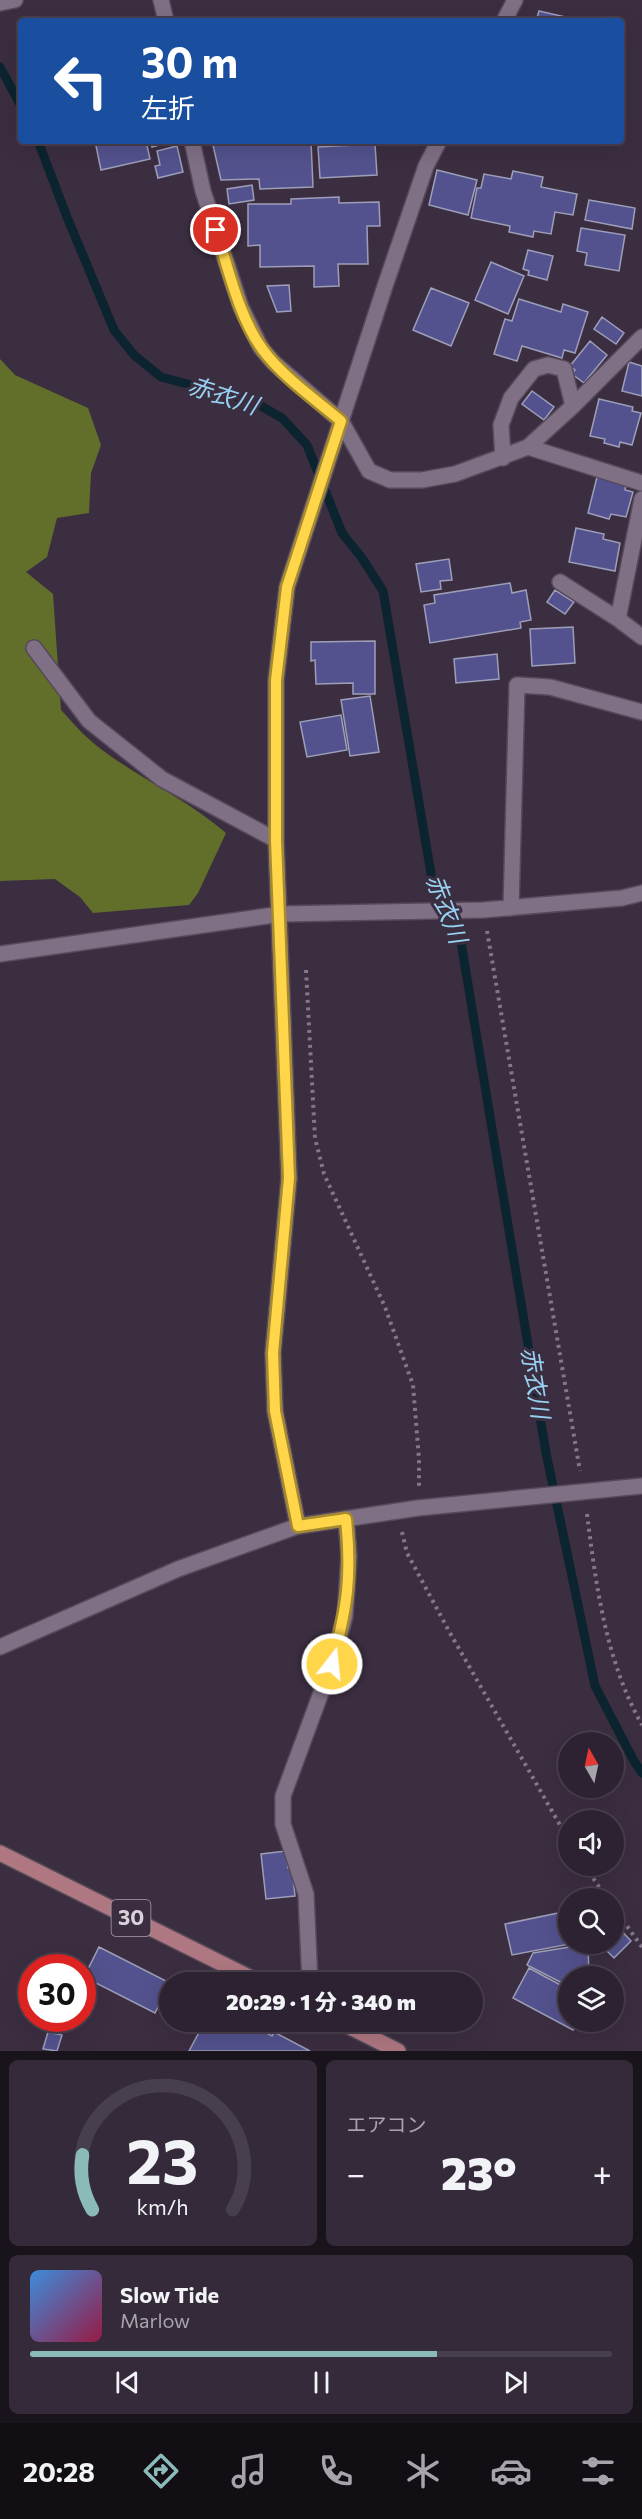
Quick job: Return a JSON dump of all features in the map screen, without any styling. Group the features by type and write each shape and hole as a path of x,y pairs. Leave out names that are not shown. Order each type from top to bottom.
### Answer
{"main road":[{"name":"30","path":"0,1853 239,1972"},
{"path":"360,2032 398,2051"}],"street":[{"path":"0,3 15,0"},
{"path":"161,0 165,18"},
{"path":"506,18 515,0"},
{"path":"193,144 203,191 241,307 261,348 273,362 341,421 369,471 390,480 422,480 455,474 528,447 642,337"},
{"path":"298,1526 275,1411 274,1365 289,1178 276,840 276,680 287,587 426,166 437,144"},
{"path":"503,458 501,425 511,398 534,369 548,365 564,369 573,406"},
{"path":"528,447 642,483"},
{"path":"618,619 642,499"},
{"path":"560,582 642,637"},
{"path":"34,648 89,721 162,779 276,840"},
{"path":"511,908 517,685 550,687 642,712"},
{"path":"0,954 280,914 483,910 622,898 642,894"},
{"path":"0,1647 178,1569 298,1526 398,1510 642,1486"},
{"path":"310,1972 306,1894 283,1824 283,1796 332,1664 345,1616 349,1556 346,1519"}],"path":[{"path":"483,910 497,1003 584,1491 603,1617 629,1702 642,1725"},
{"path":"305,960 315,1138 324,1174 385,1307 413,1385 419,1459 418,1508"},
{"path":"398,1510 407,1553 558,1822"},
{"path":"624,1922 642,1947"}],"green space":[{"path":"0,359 15,375 88,408 101,445 91,473 89,513 57,518 47,557 26,572 53,594 61,710 97,746 113,758 195,810 226,833 198,893 189,905 93,913 80,897 55,879 0,881"}],"building":[{"path":"539,11 570,18 537,18"},
{"path":"96,144 147,144 150,159 101,170"},
{"path":"213,144 311,144 313,187 260,189 259,179 221,180"},
{"path":"375,144 377,175 320,178 318,147"},
{"path":"177,146 183,172 158,178 155,166 160,165 157,151"},
{"path":"437,170 477,180 468,215 429,205"},
{"path":"513,171 543,177 541,187 577,194 573,215 555,212 551,234 534,231 533,237 509,232 510,226 471,218 477,188 481,188 484,174 511,179"},
{"path":"252,185 254,200 229,204 227,189"},
{"path":"339,197 339,203 379,202 380,226 367,226 368,264 338,264 339,286 314,287 314,266 260,267 260,245 248,246 248,204 291,204 291,199"},
{"path":"589,200 635,208 632,229 585,220"},
{"path":"581,228 625,235 619,271 585,265 587,253 577,251"},
{"path":"528,250 553,256 547,280 528,275 529,271 523,269"},
{"path":"491,262 524,276 508,314 475,300"},
{"path":"289,285 291,311 277,312 267,286"},
{"path":"431,288 469,303 451,346 413,330"},
{"path":"519,299 561,312 563,304 588,312 575,353 564,350 562,358 522,346 517,361 494,354 505,319 512,321"},
{"path":"602,317 624,333 616,344 594,329"},
{"path":"590,341 607,355 584,383 572,374 575,370 570,366"},
{"path":"629,362 642,366 642,396 622,391"},
{"path":"532,391 554,407 544,420 522,404"},
{"path":"599,399 633,407 632,411 641,413 632,445 620,442 619,447 604,443 605,439 590,436"},
{"path":"597,477 626,485 625,490 633,492 626,517 611,514 609,519 588,513"},
{"path":"576,528 604,534 603,539 620,543 615,571 569,562"},
{"path":"449,559 452,580 440,581 441,589 421,592 416,564"},
{"path":"510,583 512,593 526,590 531,620 520,622 521,628 430,643 424,605 435,603 434,595"},
{"path":"555,590 574,602 565,614 547,602"},
{"path":"573,627 575,663 532,666 530,629"},
{"path":"375,641 375,694 353,694 353,683 316,684 315,660 311,661 311,642"},
{"path":"497,654 499,679 456,683 454,659"},
{"path":"370,696 379,752 350,756 341,700"},
{"path":"341,715 347,750 307,757 300,722"},
{"path":"286,1851 288,1868 292,1868 295,1896 266,1899 261,1854"},
{"path":"558,1913 558,1946 512,1955 505,1924"},
{"path":"624,1934 631,1941 624,1948"},
{"path":"99,1947 159,1977 159,2005 155,2013 96,1983 96,1954"},
{"path":"558,1949 558,1954 588,1954 589,1966 558,1966 558,1981 527,1965 533,1953"},
{"path":"529,1968 558,1984 558,2022 513,1998"},
{"path":"48,2032 62,2035 57,2051 43,2049"},
{"path":"199,2032 265,2032 272,2036 274,2032 310,2051 189,2051"}],"waterway":[{"name":"赤衣川","path":"0,67 18,100"},
{"name":"赤衣川","path":"39,144 114,330 134,355 161,377 252,401 282,418 307,445 342,533 362,558 383,591 434,891 445,895 459,930 546,1453 595,1686 642,1773"}],"route":[{"path":"216,230 241,307 261,348 273,362 341,421 287,587 276,680 276,840 289,1178 273,1353 275,1411 298,1526 346,1519 349,1556 348,1591 345,1616 332,1664"}]}
